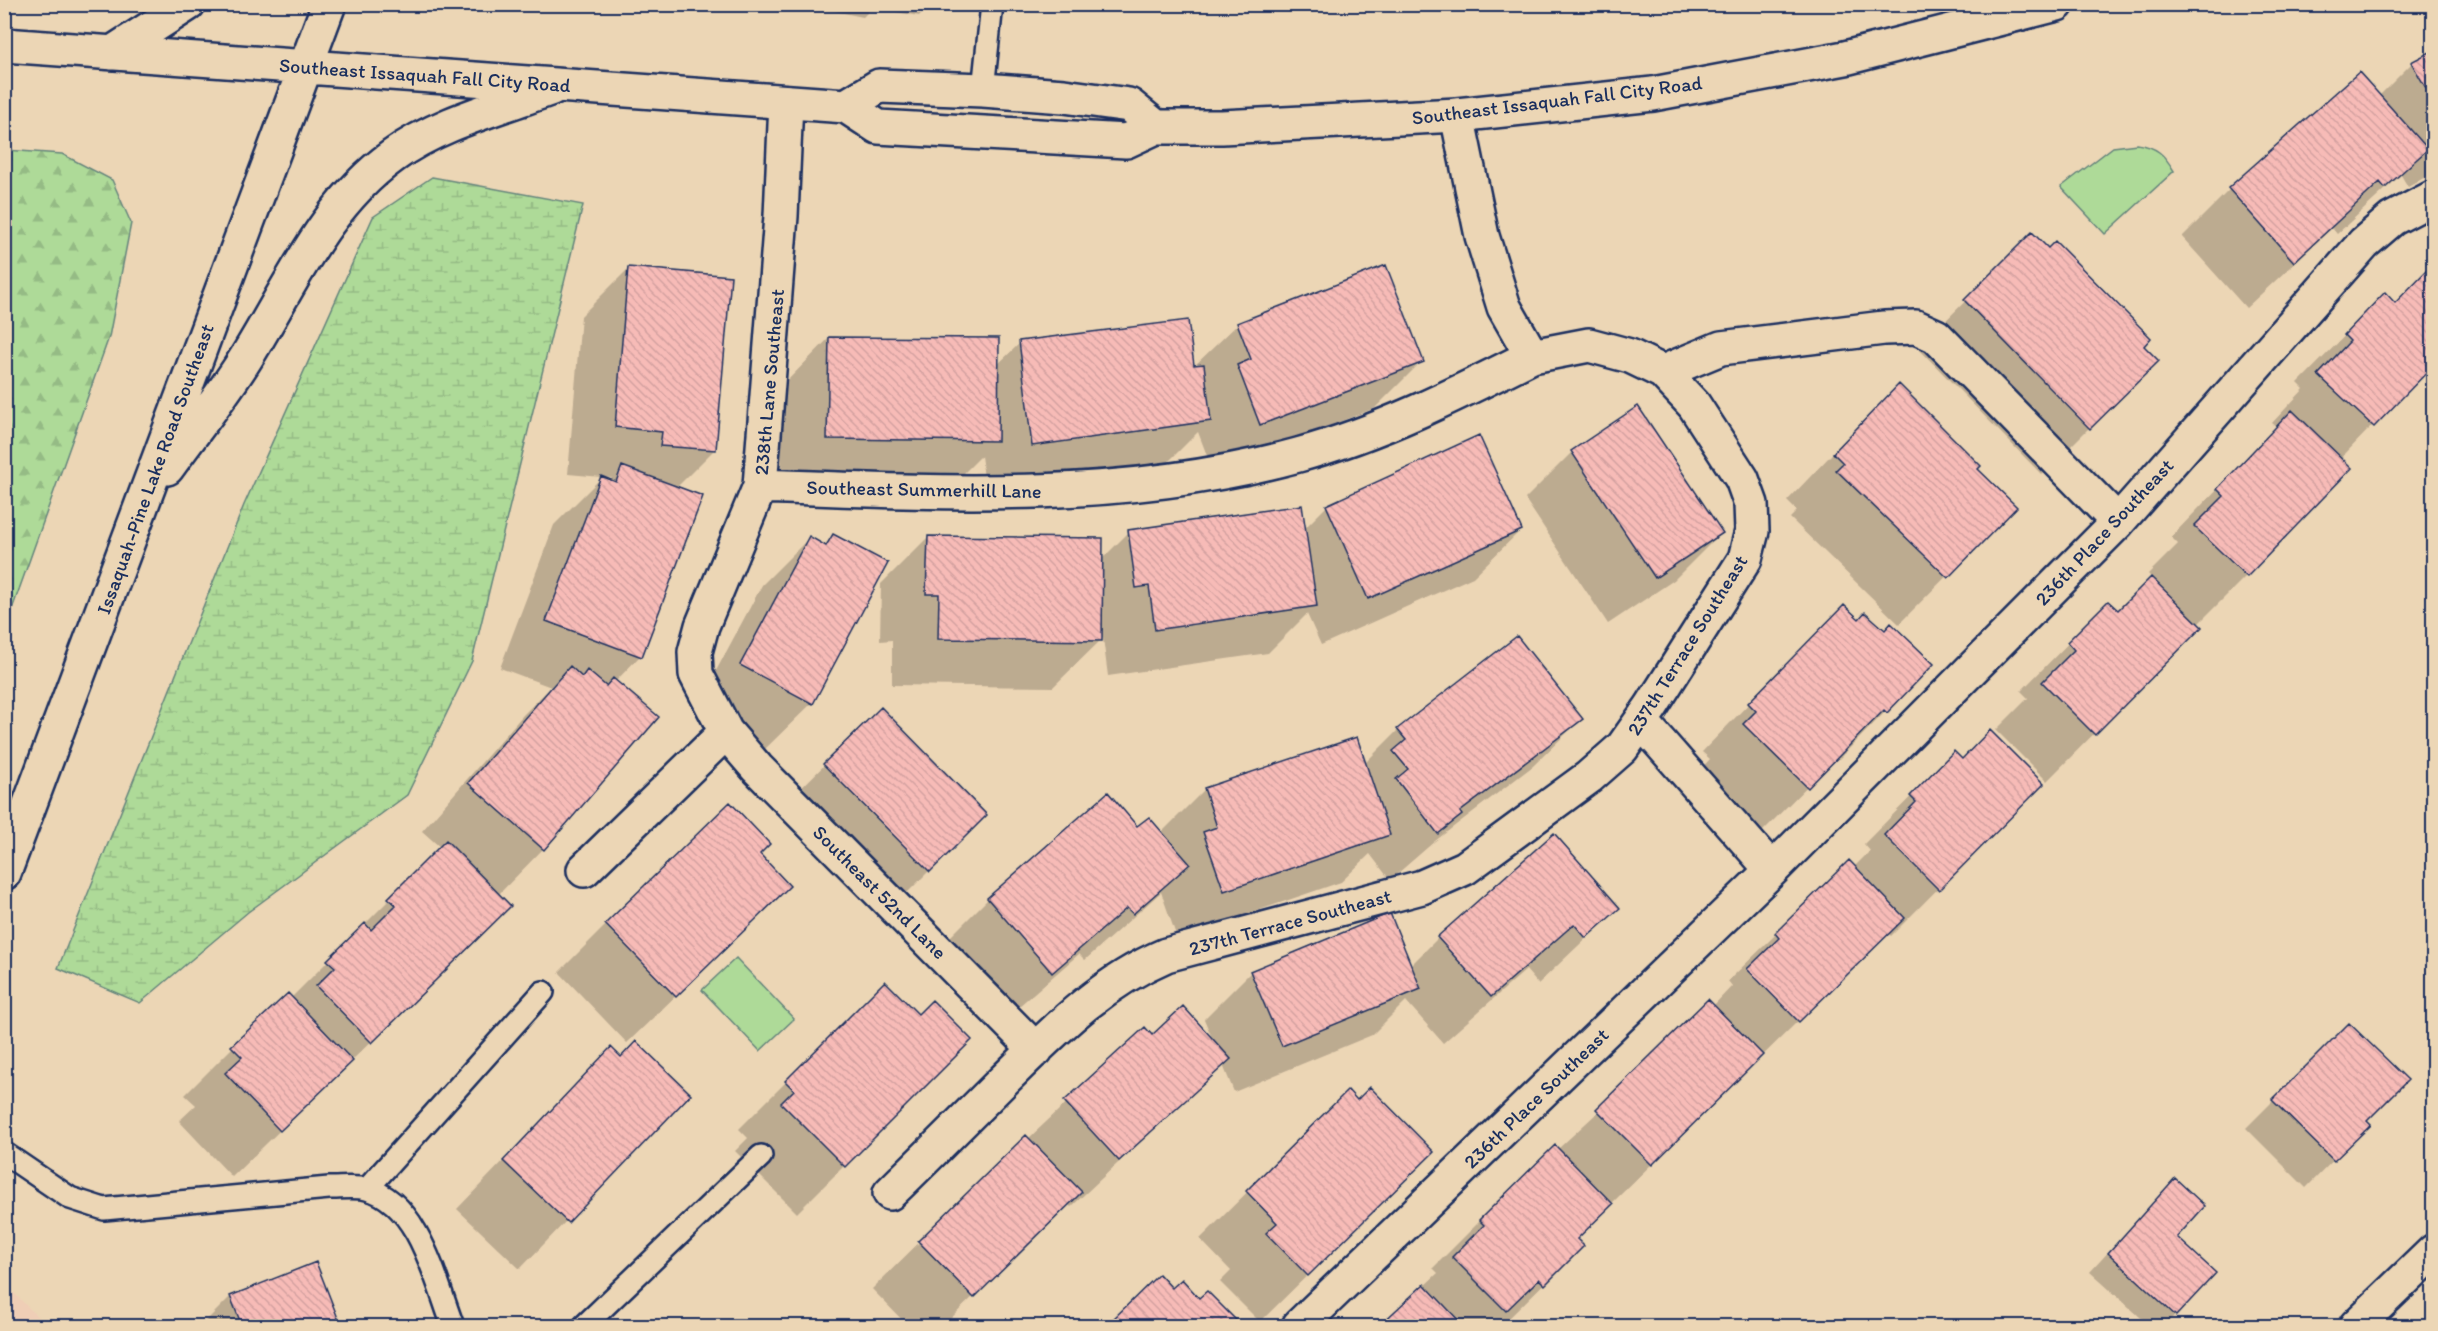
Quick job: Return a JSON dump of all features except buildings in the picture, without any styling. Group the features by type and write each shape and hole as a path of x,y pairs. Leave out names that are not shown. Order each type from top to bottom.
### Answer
{"street":[{"path":"112,53 188,4"},
{"name":"Issaquah-Pine Lake Road Southeast","path":"4,873 329,4"},
{"name":"Southeast Issaquah Fall City Road","path":"4,45 846,106 878,127 1126,141 1156,127 1222,127 1457,115 1653,94 1845,58 2057,4"},
{"path":"142,503 248,355 330,216 363,180 394,155 433,133 562,84"},
{"path":"846,106 879,86 983,90 1064,96 1129,105 1156,127"},
{"name":"238th Lane Southeast","path":"726,732 696,674 695,652 702,626 760,486 782,216 786,102"},
{"path":"1457,115 1482,236 1501,297 1532,356"},
{"name":"236th Place Southeast","path":"1299,1326 1773,870 2118,522 2364,243 2392,219 2433,197"},
{"path":"1663,372 1721,348 1884,328 1916,327 1936,336 2118,522"},
{"name":"237th Terrace Southeast","path":"890,1193 1035,1050 1092,998 1144,964 1166,955 1422,887 1465,868 1589,777 1622,748 1745,559 1752,531 1751,504 1742,479 1694,405 1663,372 1630,356 1589,345 1532,356"},
{"name":"Southeast Summerhill Lane","path":"760,486 956,493 1098,489 1181,479 1298,455 1398,420 1532,356"},
{"path":"1641,721 1773,870"},
{"path":"584,870 726,732"},
{"name":"Southeast 52nd Lane","path":"726,732 1035,1050"},
{"path":"2356,1326 2433,1251"}],"lane":[{"path":"983,90 992,4"},
{"path":"367,1188 543,993"},
{"path":"4,1153 70,1198 104,1209 329,1188 367,1188 393,1201 414,1225 453,1326"},
{"path":"584,1326 761,1156"}],"shaded area":[{"path":"5,1284 47,1326 5,1326"}],"green space":[{"path":"2137,144 2159,152 2174,171 2105,234 2061,187 2113,147"},
{"path":"5,150 62,154 112,180 131,223 109,337 5,629"},
{"path":"432,177 583,205 472,661 407,795 248,912 140,1003 58,968 244,505 373,217"},
{"path":"736,958 794,1019 760,1051 702,990"}]}
